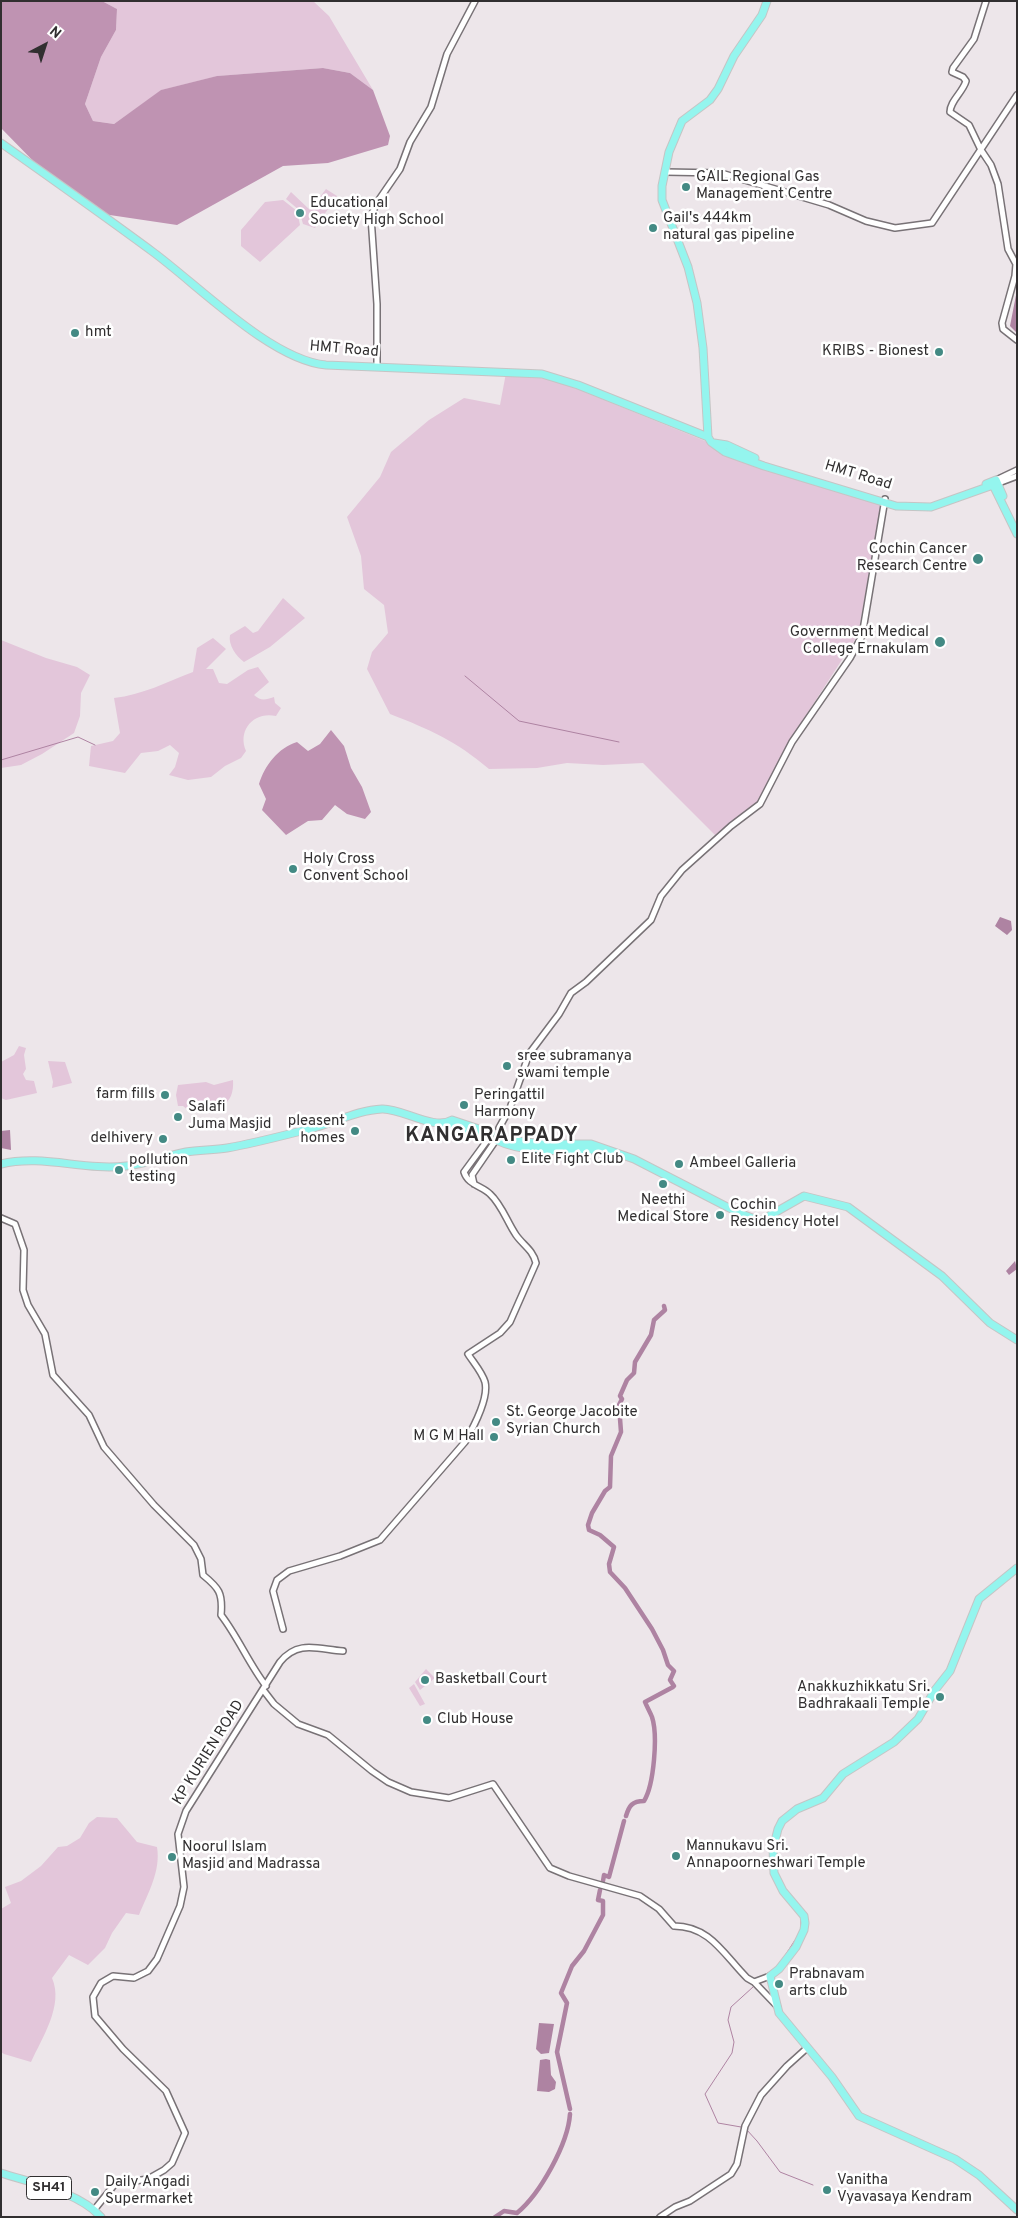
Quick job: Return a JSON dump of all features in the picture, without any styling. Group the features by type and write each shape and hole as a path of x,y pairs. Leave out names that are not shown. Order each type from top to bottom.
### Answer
{"main road":[{"path":"709,440 703,348 697,303 688,267 662,200 665,172 669,152 682,121 710,100 718,89 734,56 762,15 767,1"},
{"name":"HMT Road","path":"1,143 153,252 254,332 279,349 312,364 542,374 578,385 777,467 884,501 928,503 995,483"},
{"path":"995,483 1017,525"},
{"path":"995,483 1017,534"},
{"path":"1,1164 34,1160 98,1166 125,1166 186,1152 229,1148 315,1128 355,1114 385,1108 436,1123 448,1123 452,1128 495,1134 509,1146 543,1151 592,1150 597,1147 634,1159 739,1213 760,1221 804,1196 848,1207 942,1276 990,1323 1017,1340"},
{"path":"1017,1568 979,1599 950,1671 935,1690 918,1718 894,1742 843,1774 823,1798 797,1809 782,1821 773,1849 774,1873 783,1891 804,1916 805,1923 804,1930 796,1946 779,1969 770,1976 779,2013 806,2048 832,2077 859,2116 955,2159 979,2175 1017,2210"},
{"name":"SH41","path":"1,2173 62,2192 94,2210 101,2217"}],"street":[{"path":"377,367 377,304 371,217 376,204 400,169 410,142 431,107 447,54 475,1"},
{"path":"986,1 974,39 953,68 952,72 963,77 966,81 950,108 951,114 970,125 981,150 991,165 998,184 1008,249 1015,259 1015,276 1002,323 1003,329 1017,340"},
{"path":"665,172 721,173 829,205 866,221 895,228 932,223 1017,95"},
{"path":"995,483 1017,470"},
{"name":"HMT Road","path":"995,483 1017,476"},
{"path":"474,1184 472,1175 510,1108 529,1054 559,1014 571,993 586,982 651,920 661,896 682,870 730,826 760,804 792,742 850,658 862,636 884,501"},
{"path":"283,1629 273,1592 277,1580 289,1571 340,1556 380,1540 465,1442 474,1427 483,1402 485,1382 468,1354 500,1332 510,1322 536,1263 534,1256 515,1234 496,1200 465,1177 464,1172 495,1134"},
{"path":"1,1218 15,1224 24,1244 23,1290 28,1305 45,1334 53,1375 89,1415 104,1447 154,1504 194,1545 201,1559 203,1575 218,1587 222,1603 221,1614 234,1633 274,1704 298,1724 328,1735 388,1782 411,1792 449,1798 493,1784 550,1868 568,1876 640,1896 659,1909 674,1926 686,1926 701,1931 777,2006"},
{"name":"KP KURIEN ROAD","path":"94,2210 115,2184 148,2178 172,2163 185,2133 166,2091 123,2049 95,2016 93,1997 101,1983 113,1976 134,1978 148,1971 157,1959 180,1906 184,1888 178,1834 186,1811 232,1735 265,1688 280,1662 287,1654 298,1647 343,1651"},
{"path":"754,1982 770,1976"},
{"path":"660,2217 675,2207 690,2201 731,2174 737,2164 745,2126 761,2095 806,2048"}],"shaded area":[{"path":"1,1 102,1 117,9 116,30 101,57 85,104 93,121 114,124 161,90 217,76 323,68 350,73 373,90 390,136 388,145 328,163 283,166 177,225 103,214 43,171 1,128"},
{"path":"102,1 313,1 329,16 373,90 350,73 323,68 218,76 162,90 114,124 93,121 85,104 101,57 116,30 117,9"},
{"path":"326,189 337,196 315,228 303,224 299,210 286,199 291,192 310,210"},
{"path":"283,200 297,211 300,225 260,262 241,246 241,230 265,202"},
{"path":"1017,290 1017,333 1010,326"},
{"path":"506,373 555,380 710,443 881,504 858,635 790,740 759,802 718,838 643,763 603,765 567,763 537,768 489,769 477,759 442,737 390,714 367,669 372,652 388,633 384,605 364,589 361,556 347,517 380,477 391,452 429,420 464,398 500,405"},
{"path":"283,598 305,618 270,647 244,662 233,650 230,643 230,635 245,626 253,633 258,631"},
{"path":"213,638 226,649 206,669 213,669 219,683 227,684 248,670 258,667 269,682 254,695 263,699 274,697 275,703 281,708 276,716 261,716 249,724 244,736 246,751 241,758 225,766 211,777 188,780 169,775 175,767 179,753 170,745 158,751 141,753 125,773 89,766 91,746 113,741 120,733 114,698 144,691 193,672 197,648"},
{"path":"1,640 46,658 77,667 90,675 81,693 80,716 74,733 21,765 1,768"},
{"path":"331,730 344,746 351,768 362,787 371,812 365,819 347,814 335,805 322,820 308,821 286,835 262,810 266,799 259,784 262,777 273,758 284,748 297,742 308,751 320,744"},
{"path":"1000,917 1011,921 1012,930 1007,935 995,926"},
{"path":"19,1046 26,1048 24,1055 26,1069 23,1074 26,1080 34,1081 37,1093 6,1100 1,1098 1,1062 14,1055"},
{"path":"48,1061 65,1062 72,1083 52,1088 53,1082"},
{"path":"233,1080 233,1090 230,1097 221,1107 206,1111 189,1111 183,1106 178,1106 176,1095 178,1085 206,1082 214,1085"},
{"path":"10,1130 11,1150 1,1148 1,1131"},
{"path":"1015,1261 1017,1269 1009,1275 1006,1271"},
{"name":"Basketball Court","path":"426,1669 435,1678 420,1690 415,1682"},
{"path":"414,1684 425,1704 420,1706 409,1688"},
{"path":"97,1817 117,1818 137,1842 157,1847 157,1865 150,1890 139,1915 126,1913 112,1933 105,1948 88,1965 69,1955 52,1978 55,1988 54,2010 46,2032 31,2062 4,2054 1,2052 1,1909 11,1903 5,1887 21,1881 41,1866 58,1847 67,1846 80,1838 89,1823"},
{"path":"539,2023 554,2024 549,2053 541,2054 536,2049"},
{"path":"540,2060 550,2060 551,2075 556,2082 555,2089 549,2092 537,2091"}],"waterway":[{"path":"465,676 519,721 619,742"},
{"path":"1,760 78,737 95,745"},
{"path":"626,1816 628,1809 632,1805 644,1801 653,1772 654,1725 645,1702 674,1686 670,1680 674,1671 668,1665 663,1650 652,1629 625,1588 610,1572 609,1564 614,1547 600,1535 589,1530 588,1525 592,1513 605,1491 610,1487 611,1456 621,1432 619,1405 622,1399 620,1396 627,1380 634,1373 635,1362 651,1335 654,1320 665,1310 664,1306"},
{"path":"603,1881 604,1875 609,1877 624,1821"},
{"path":"570,2109 557,2052 567,2003 561,1993 572,1966 584,1951 603,1915 603,1901 598,1900 600,1890"},
{"path":"801,1920 801,1928"},
{"path":"786,1954 795,1940"},
{"path":"741,2127 718,2123 705,2094 732,2053 734,2042 728,2020 731,2007 753,1987"},
{"path":"495,2217 504,2211 517,2213 535,2194 558,2153 564,2139 570,2114"},
{"path":"746,2129 780,2172 813,2185"}],"place":[{"name":"GAIL Regional Gas Management Centre","path":"686,187"},
{"name":"Educational Society High School","path":"300,213"},
{"name":"Gail's 444km natural gas pipeline","path":"653,228"},
{"name":"hmt","path":"75,333"},
{"name":"KRIBS - Bionest","path":"939,352"},
{"name":"Cochin Cancer Research Centre","path":"978,559"},
{"name":"Government Medical College Ernakulam","path":"940,642"},
{"name":"Holy Cross Convent School","path":"293,869"},
{"name":"sree subramanya swami temple","path":"507,1066"},
{"name":"farm fills","path":"165,1095"},
{"name":"Peringattil Harmony","path":"464,1105"},
{"name":"Salafi Juma Masjid","path":"178,1117"},
{"name":"pleasent homes","path":"355,1131"},
{"name":"delhivery","path":"163,1139"},
{"name":"Elite Fight Club","path":"511,1160"},
{"name":"Ambeel Galleria","path":"679,1164"},
{"name":"pollution testing","path":"119,1170"},
{"name":"Neethi Medical Store","path":"663,1184"},
{"name":"Cochin Residency Hotel","path":"720,1215"},
{"name":"St. George Jacobite Syrian Church","path":"496,1422"},
{"name":"M G M Hall","path":"494,1437"},
{"name":"Basketball Court","path":"425,1680"},
{"name":"Anakkuzhikkatu Sri. Badhrakaali Temple","path":"940,1697"},
{"name":"Club House","path":"427,1720"},
{"name":"Mannukavu Sri. Annapoorneshwari Temple","path":"676,1856"},
{"name":"Noorul Islam Masjid and Madrassa","path":"172,1857"},
{"name":"Prabnavam arts club","path":"779,1984"},
{"name":"Vanitha Vyavasaya Kendram","path":"827,2190"},
{"name":"Daily Angadi Supermarket","path":"95,2192"}],"district":[{"name":"KANGARAPPADY","path":"492,1137"}]}
